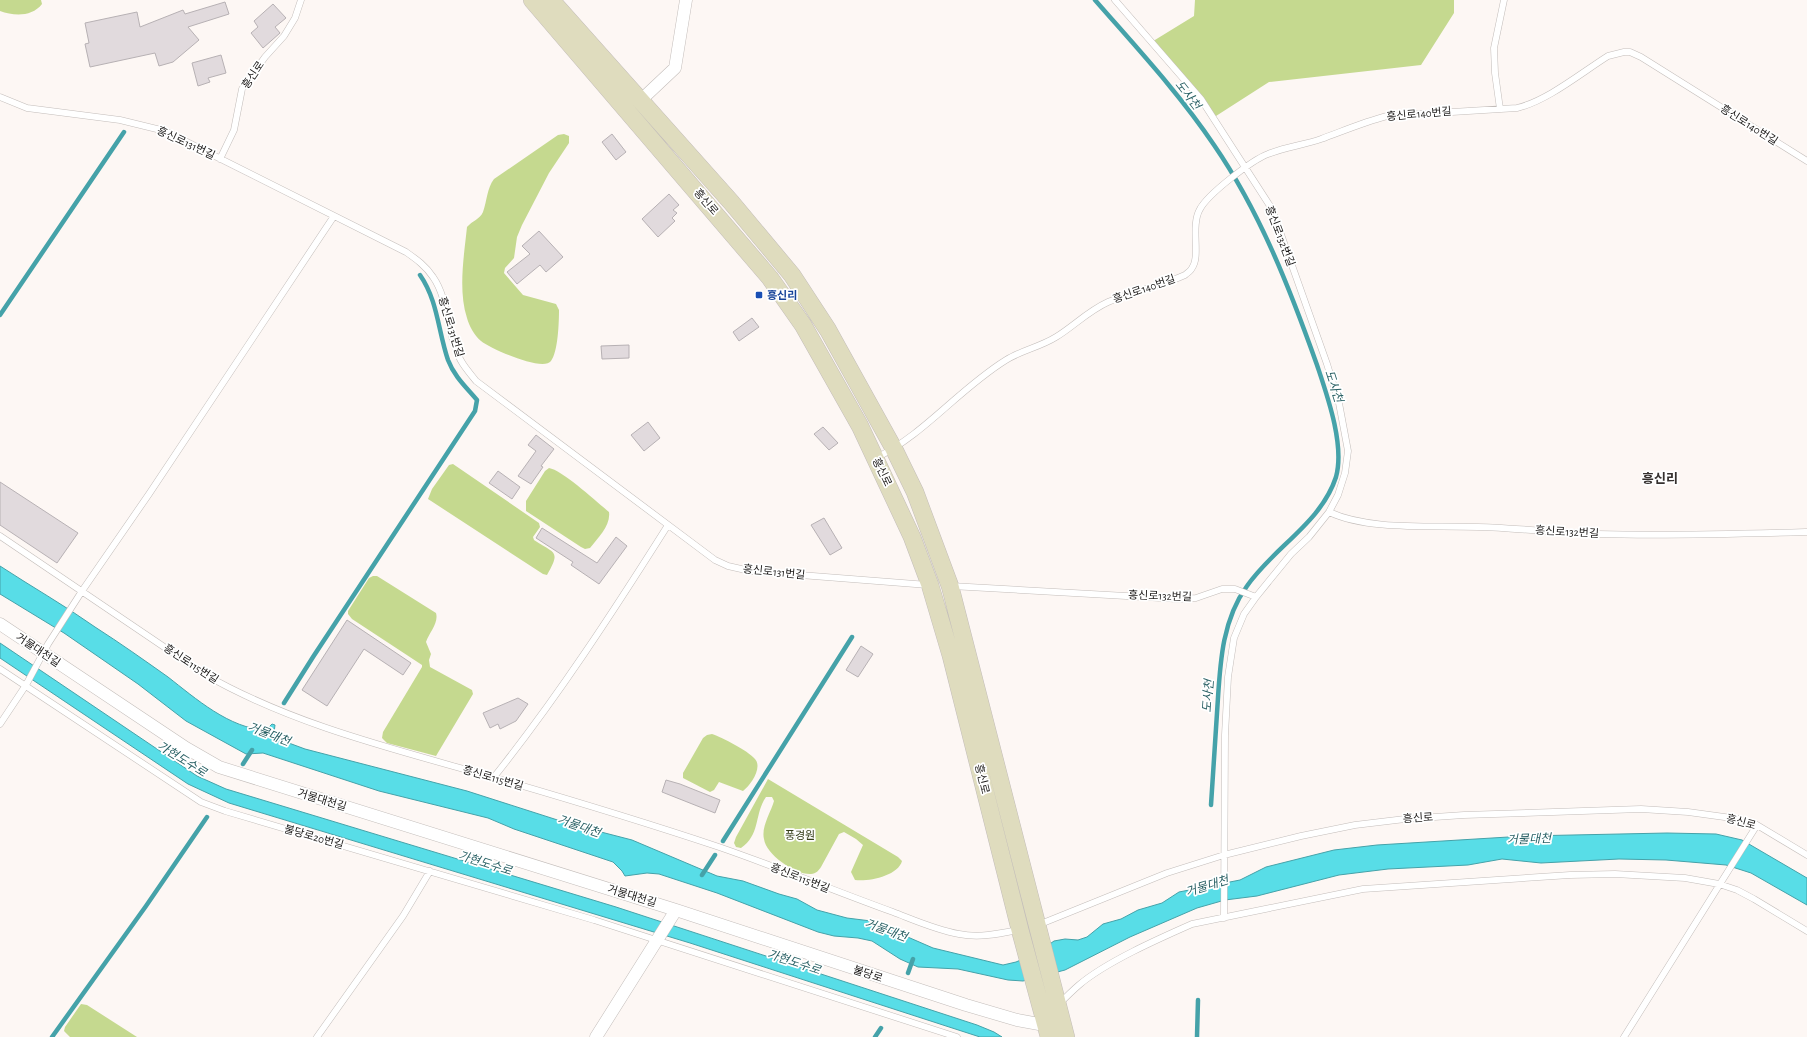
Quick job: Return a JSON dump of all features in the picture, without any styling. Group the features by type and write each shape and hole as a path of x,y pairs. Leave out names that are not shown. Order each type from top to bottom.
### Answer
{"main road":[{"name":"흥신로","path":"532,0 770,278 803,325 860,426 912,537 930,585 1029,931 1050,998 1064,1030"},
{"name":"흥신로","path":"551,0 731,202 792,275 828,330 894,449 915,492 950,586 1029,931"},
{"name":"흥신로","path":"1047,1031 1050,998"}],"street":[{"path":"640,101 675,68 686,0"},
{"name":"거물대천길","path":"0,624 186,748 219,767 676,910"},
{"path":"596,1037 676,910"},
{"name":"불당로","path":"676,910 1047,1031 1064,1030"}],"lane":[{"name":"흥신로","path":"220,158 234,130 242,89 265,56 284,36 296,18 301,0"},
{"name":"흥신로132번길","path":"950,586 1179,599 1196,598 1222,589 1235,589 1253,596 1291,554 1309,537 1328,512 1338,495 1345,473 1348,451 1339,403 1327,364 1272,209 1201,99 1115,0"},
{"path":"1500,109 1495,73 1494,48 1504,0"},
{"name":"흥신로140번길","path":"876,458 894,449 933,419 972,385 1008,359 1044,344 1088,313 1107,302 1185,274 1193,268 1195,259 1195,221 1200,208 1208,198 1258,159 1269,153 1299,146 1367,121 1387,116 1500,109 1528,105 1542,98 1608,56 1618,52 1630,52 1661,69 1807,161"},
{"name":"흥신로131번길","path":"0,97 27,108 120,120 165,131 406,252 426,268 433,277 440,290 462,364 476,381 715,560 728,566 750,571 930,585"},
{"path":"0,724 26,685 43,653 82,591 334,216"},
{"name":"흥신로132번길","path":"1328,512 1355,521 1382,525 1480,527 1597,534 1712,535 1807,532"},
{"path":"494,777 536,723 619,603 668,525"},
{"name":"흥신로115번길","path":"0,536 204,674 262,704 402,752 494,777 720,848 862,901 957,934 976,936 1029,931"},
{"path":"1224,918 1225,735 1230,656 1234,638 1253,596"},
{"name":"불당로20번길","path":"0,668 201,802 225,811 594,920 957,1037"},
{"name":"흥신로","path":"1029,931 1168,873 1224,855 1301,836 1405,819 1464,815 1641,809 1688,812 1739,819 1757,825 1807,855"},
{"path":"1624,1037 1757,825"},
{"path":"317,1037 404,916 430,871"},
{"path":"1050,998 1079,984 1111,964 1192,924 1335,894 1391,886 1570,875 1608,874 1678,878 1719,884 1737,890 1807,931"}],"green space":[{"path":"0,0 41,0 42,4 38,8 28,13 11,14 0,11"},
{"path":"1195,0 1454,0 1454,13 1421,65 1269,82 1216,116 1150,43 1194,16"},
{"path":"564,134 569,136 569,143 549,173 522,225 517,237 514,258 505,268 504,273 523,295 556,304 559,310 558,337 553,357 551,361 546,364 538,364 505,354 487,345 474,334 464,307 462,285 463,261 467,227 482,214 490,186 494,179 558,135"},
{"path":"453,464 539,523 540,527 533,537 534,540 554,553 555,557 547,575 543,574 428,499 432,489 449,465"},
{"path":"549,468 571,480 609,512 606,526 590,548 585,549 581,547 526,511 526,501 545,471"},
{"path":"377,576 436,613 437,617 435,624 426,642 431,654 429,660 430,667 472,690 473,694 436,756 387,743 382,738 383,732 422,665 352,619 348,614 348,611 369,578"},
{"path":"712,734 741,748 755,759 757,763 757,772 749,785 743,791 719,782 714,790 710,792 683,778 683,773 703,738"},
{"name":"풍경원","path":"768,779 898,857 902,861 899,866 895,871 882,877 867,880 855,880 851,872 863,845 844,832 839,834 821,867 816,873 805,873 790,868 770,851 764,839 763,834 765,825 774,801 772,797 766,797 762,803 752,837 741,848 736,847 734,843 736,837"},
{"path":"81,1004 87,1005 137,1037 70,1037 64,1031 65,1027"}],"water":[{"name":"거물대천","path":"0,566 123,645 201,703 239,724 266,730 272,724 275,725 274,733 278,739 305,749 467,791 570,824 632,840 717,876 743,881 797,899 817,910 847,918 871,921 933,948 1003,965 1016,962 1037,953 1054,941 1065,939 1078,940 1087,937 1103,924 1121,919 1138,910 1162,903 1179,892 1240,880 1266,867 1334,850 1377,845 1525,836 1667,833 1716,834 1742,840 1807,878 1807,905 1751,873 1726,865 1666,860 1619,859 1541,863 1502,859 1468,865 1388,869 1339,875 1257,896 1225,900 1197,908 1130,937 1065,970 1023,981 1008,980 958,969 918,967 900,959 872,941 834,936 818,932 717,893 659,874 647,873 625,876 613,862 514,829 488,818 379,791 263,753 246,754 186,721 138,684 64,633 0,594"},
{"path":"0,643 197,776 226,789 616,907 977,1025 1002,1037 980,1037 690,943 229,803 188,784 0,658"}],"building":[{"path":"225,2 229,14 188,27 199,40 173,62 159,66 155,53 90,67 85,44 89,43 85,23 137,12 140,27 183,10 185,14"},
{"path":"273,4 286,18 275,27 280,33 263,48 251,33 258,27 254,21"},
{"path":"221,55 226,73 208,78 210,82 198,86 192,63"},
{"path":"612,134 626,152 616,160 602,142"},
{"path":"669,194 679,205 673,210 677,213 672,218 675,221 658,237 642,219"},
{"path":"539,231 563,257 546,272 540,265 517,284 507,272 530,254 522,246"},
{"path":"752,318 759,327 739,341 733,332"},
{"path":"629,345 629,358 602,359 601,346"},
{"path":"648,422 660,438 644,451 631,435"},
{"path":"823,427 838,443 829,450 814,434"},
{"path":"536,435 554,449 541,466 543,467 531,484 518,476 536,451 528,445"},
{"path":"498,471 520,487 512,499 489,483"},
{"path":"0,482 78,533 57,563 0,525"},
{"path":"824,518 842,548 830,555 811,525"},
{"path":"542,528 597,563 616,537 627,546 599,584 571,565 573,562 536,538"},
{"path":"347,620 411,663 403,675 364,649 327,706 302,690"},
{"path":"861,646 873,654 858,677 846,670"},
{"path":"518,698 528,704 516,721 500,729 498,724 490,728 483,713"},
{"path":"666,780 720,800 715,813 662,792"}],"waterway":[{"name":"도사천","path":"1095,0 1157,71 1201,126 1231,171 1246,197 1273,252 1296,308 1330,405 1337,435 1338,464 1336,477 1329,493 1320,508 1258,572 1238,600 1231,615 1223,647 1219,680 1211,805"},
{"path":"0,315 124,132"},
{"path":"284,703 475,411 477,400 461,381 448,360 431,295 420,275"},
{"path":"723,841 852,637"},
{"path":"243,764 252,750"},
{"path":"52,1037 146,906 207,817"},
{"path":"702,875 715,855"},
{"path":"908,973 913,959"},
{"name":"도사천","path":"1197,1037 1198,1000"},
{"path":"875,1037 881,1028"}],"place":[{"name":"흥신리","path":"759,295"}],"district":[{"name":"흥신리","path":"1660,479"}],"water label":[{"name":"가현도수로","path":"182,759"},
{"name":"가현도수로","path":"485,863"},
{"name":"가현도수로","path":"794,962"}]}
